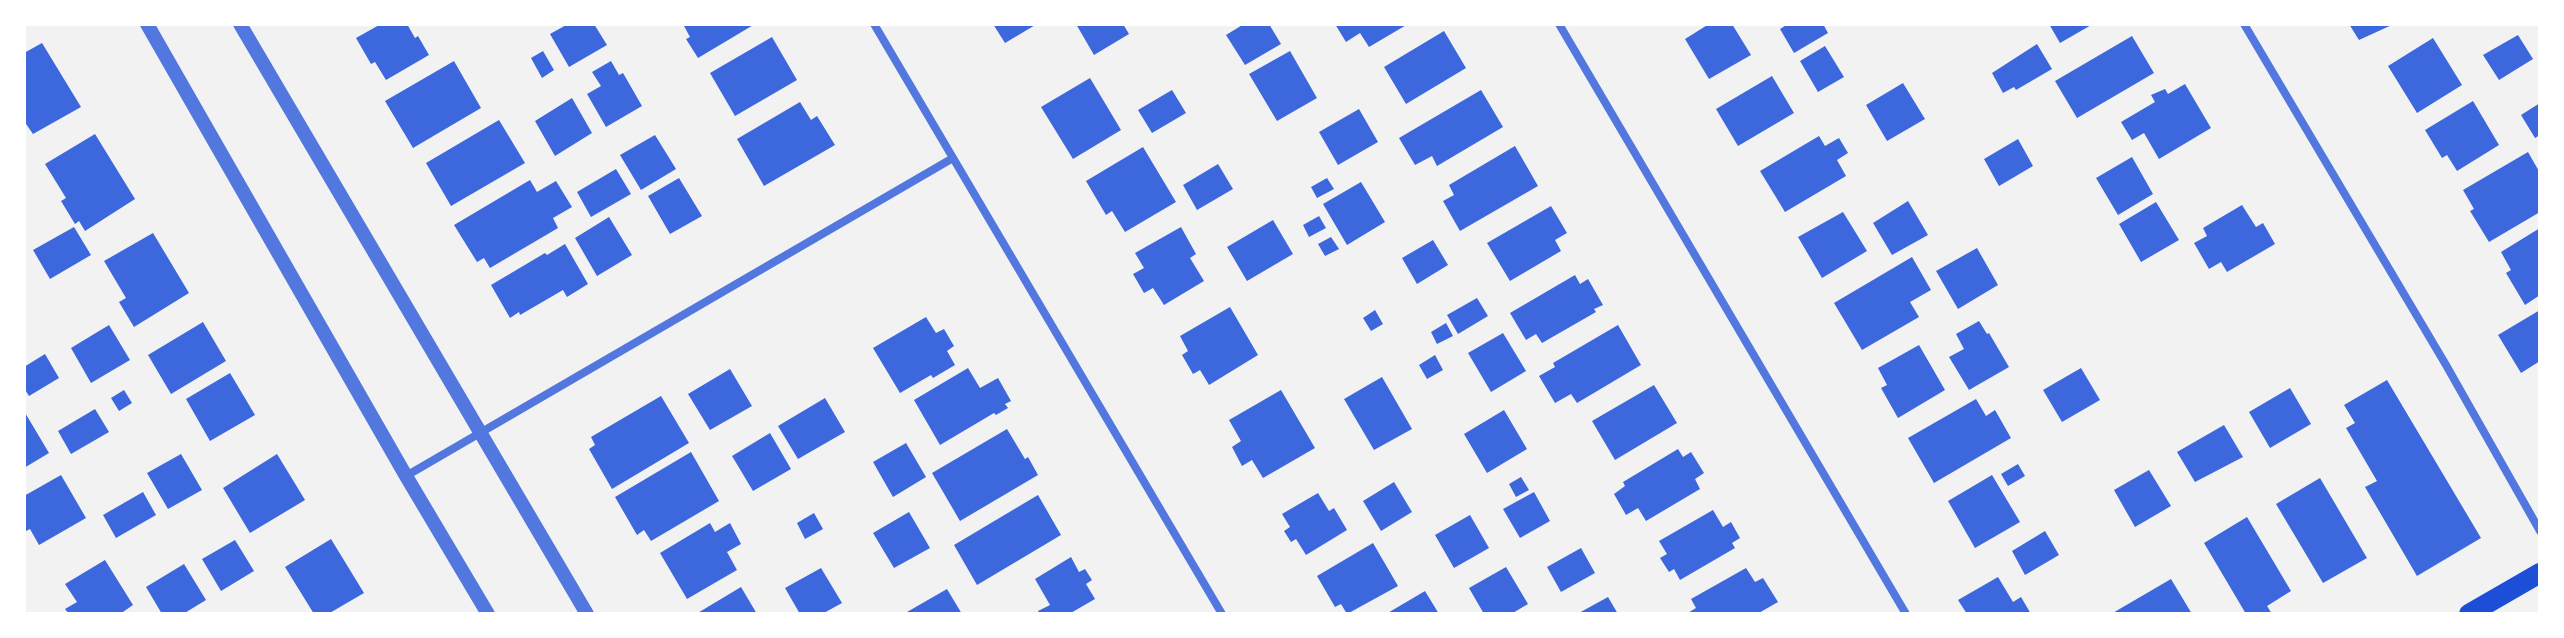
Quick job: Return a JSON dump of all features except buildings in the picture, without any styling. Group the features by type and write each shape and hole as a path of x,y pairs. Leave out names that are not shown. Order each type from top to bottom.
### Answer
{"main road":[{"path":"2469,614 2540,573"}],"street":[{"path":"147,24 488,614"},
{"path":"240,24 587,614"},
{"path":"874,24 1222,614"},
{"path":"1559,24 1906,614"},
{"path":"2244,24 2540,531"},
{"path":"406,476 953,158"}]}
